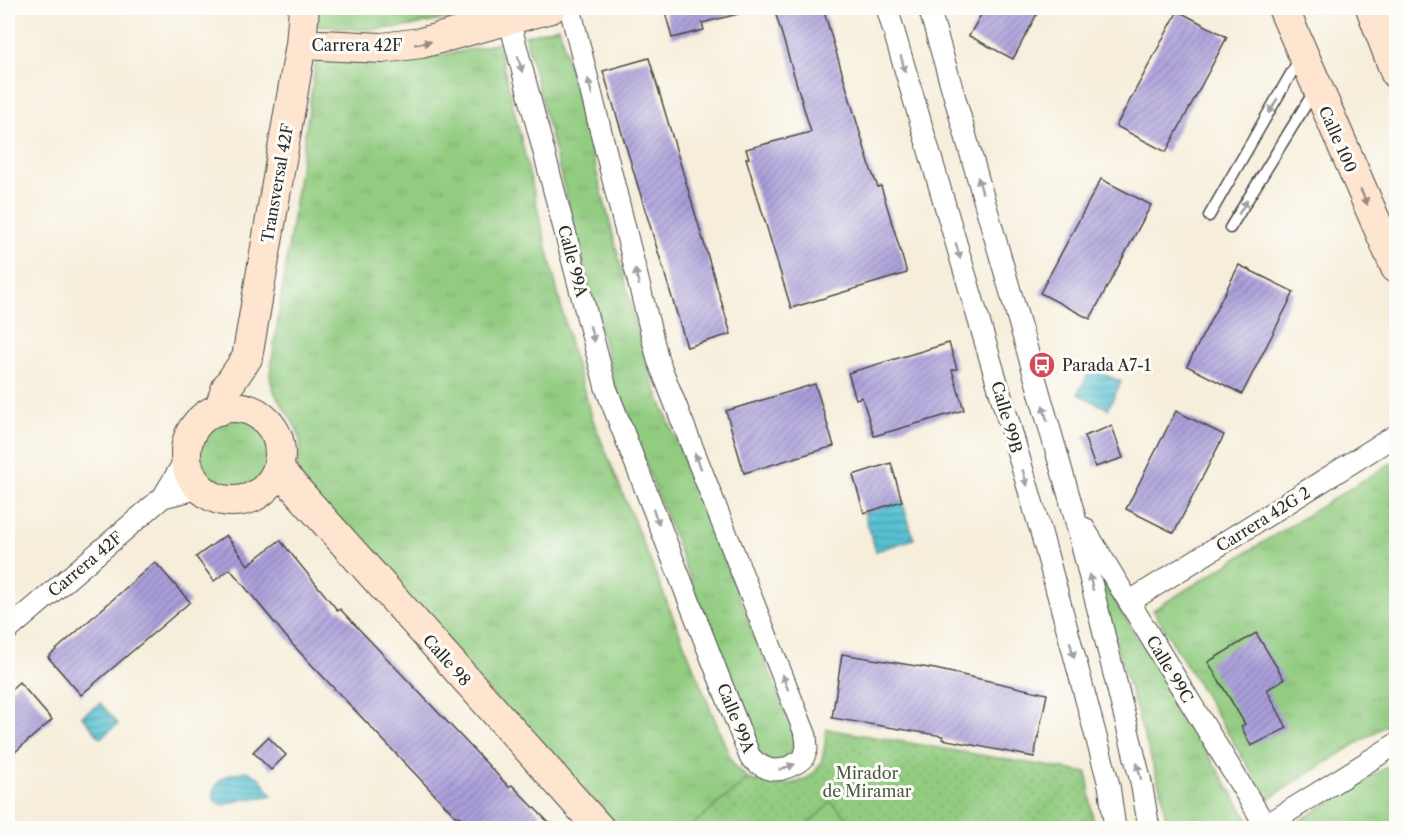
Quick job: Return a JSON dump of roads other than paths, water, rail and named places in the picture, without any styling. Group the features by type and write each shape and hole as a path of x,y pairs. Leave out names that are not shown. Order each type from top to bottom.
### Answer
{"street":[{"name":"Transversal 42F","path":"258,415 246,358 302,44 304,8"},
{"name":"Carrera 42F","path":"302,44 381,48 411,45 507,14 551,8"},
{"name":"Calle 99A","path":"507,14 606,388 750,757 762,768 780,771 803,759 807,749 806,736 657,360 570,8"},
{"name":"Calle 99B","path":"887,8 1041,532 1108,784 1115,828"},
{"path":"929,8 1073,510 1141,782 1149,828"},
{"name":"Calle 100","path":"1283,8 1396,268"},
{"path":"1371,8 1396,74"},
{"name":"Transversal 42F","path":"219,410 227,387 246,358"},
{"path":"240,408 258,415 269,425 276,437 280,455 279,483 249,498 235,501 217,498 201,488 190,472 186,457 192,432 202,420 219,410 240,408"},
{"name":"Carrera 42G 2","path":"1129,602 1396,435"},
{"name":"Carrera 42F","path":"8,630 163,497 186,457"},
{"name":"Calle 98","path":"279,483 600,828"},
{"name":"Carrera 42F","path":"163,497 201,488"},
{"name":"Calle 99C","path":"1073,510 1266,827"},
{"path":"1266,827 1396,744"}],"lane":[{"path":"1209,216 1302,55"},
{"path":"1230,228 1316,88"}],"water":[{"path":"1091,368 1121,382 1108,409 1078,394"},
{"path":"902,501 914,539 876,551 864,513"},
{"path":"100,703 118,724 100,738 82,716"},
{"path":"247,771 260,778 272,796 244,799 222,805 214,800 216,787 223,778"}],"place":[{"name":"Parada A7-1","path":"1042,365"}],"park label":[{"name":"Mirador de Miramar","path":"867,782"}]}
